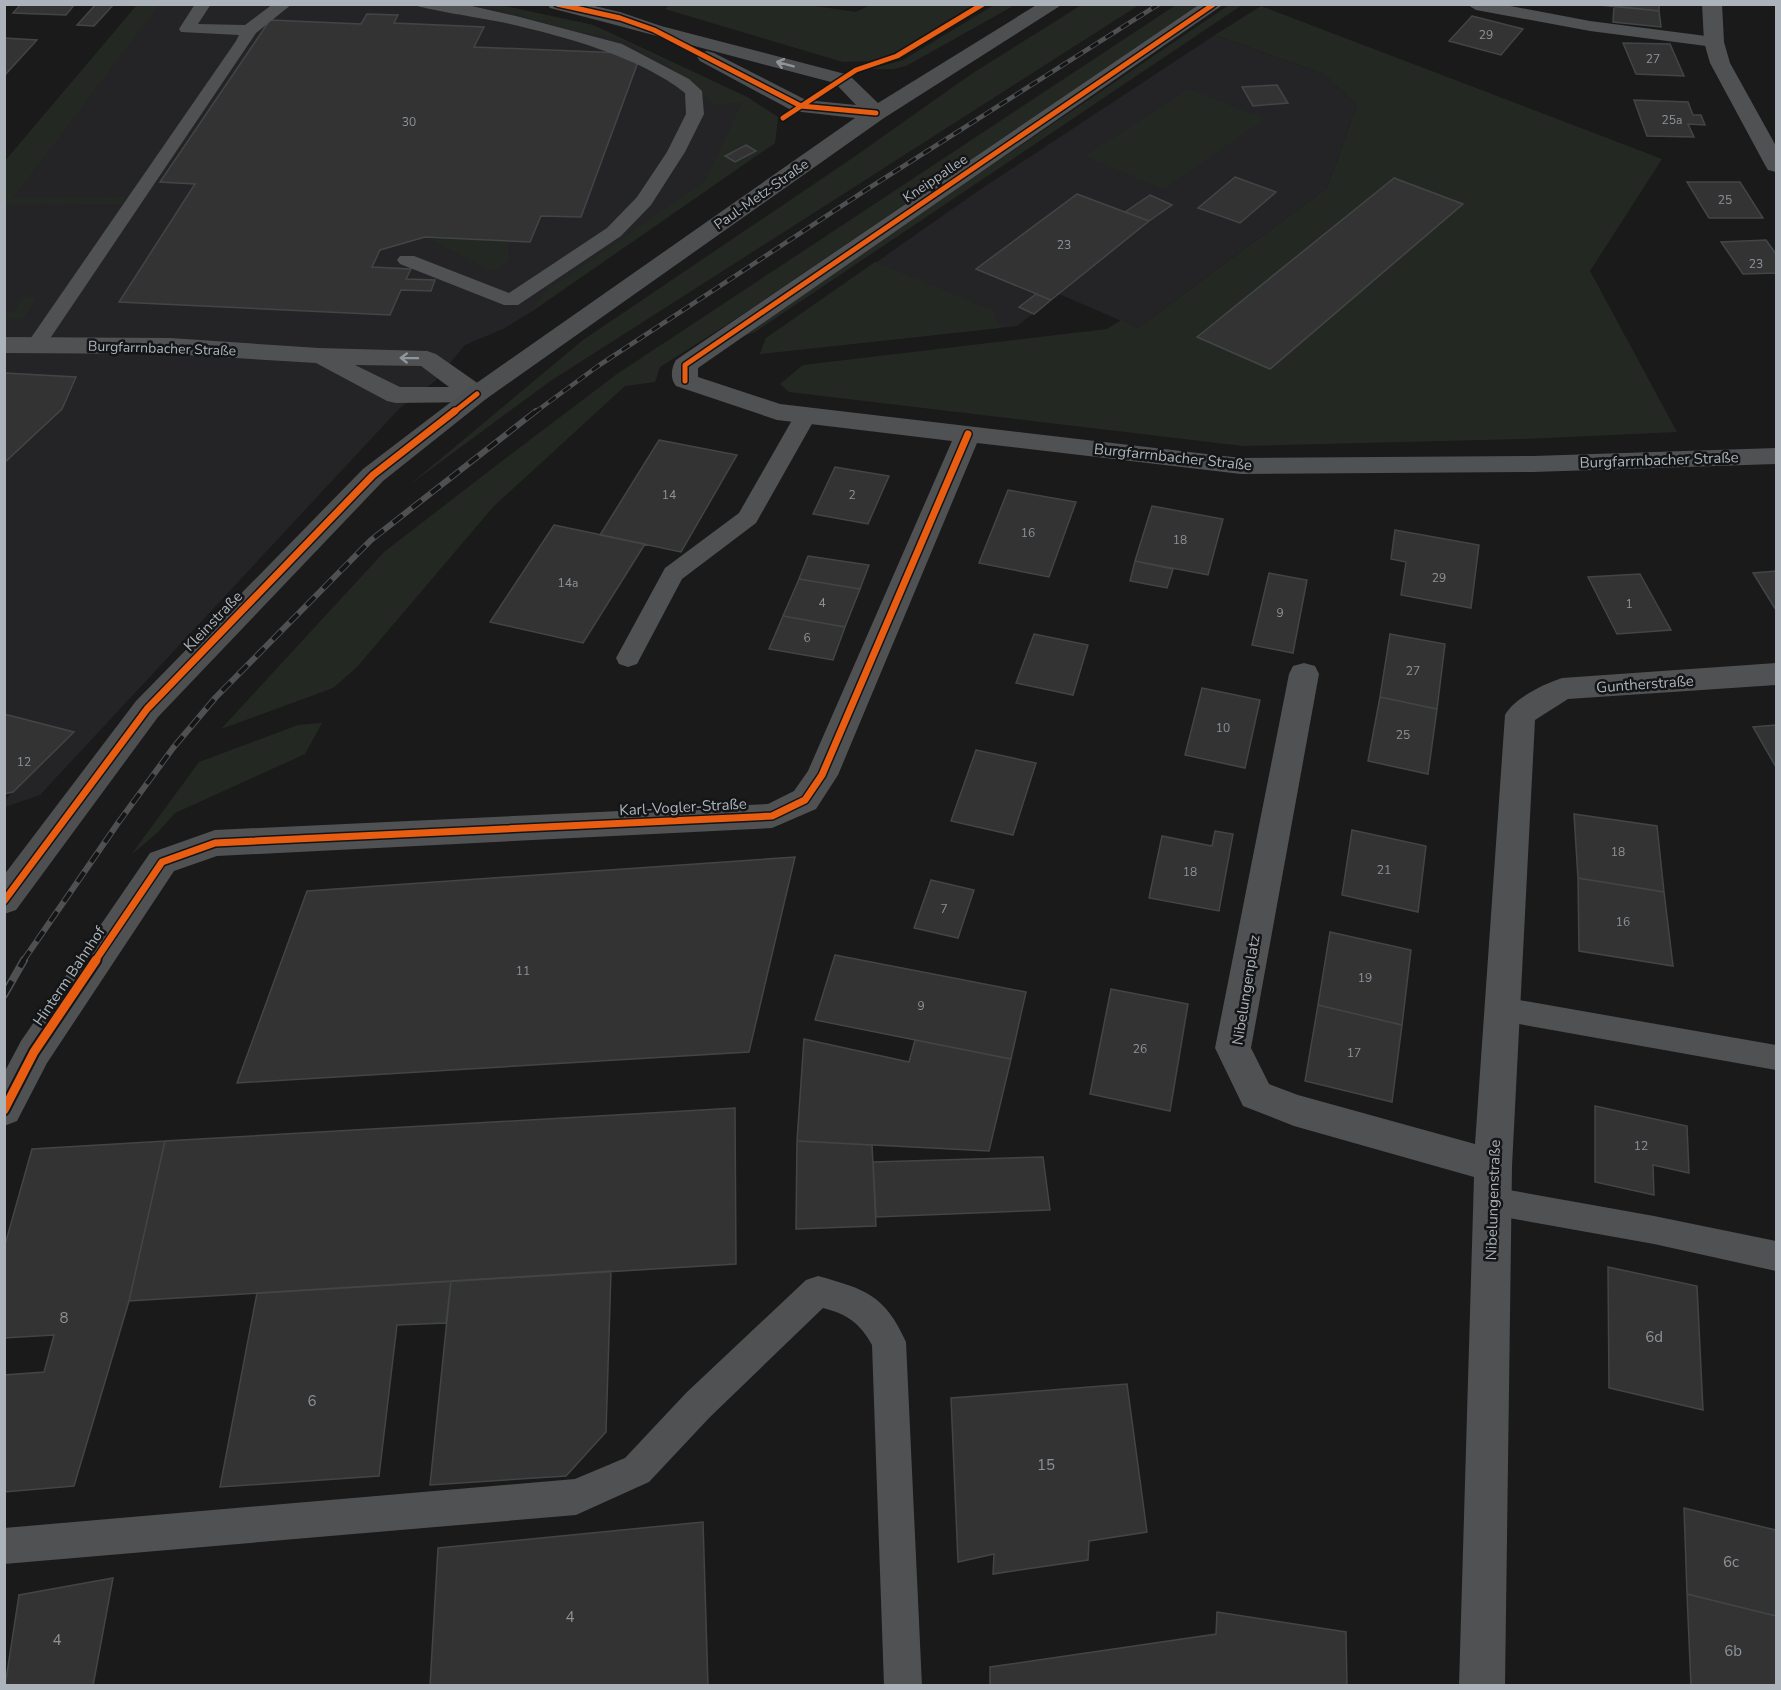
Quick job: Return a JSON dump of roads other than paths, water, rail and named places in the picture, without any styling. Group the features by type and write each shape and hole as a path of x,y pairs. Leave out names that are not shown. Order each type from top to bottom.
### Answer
{"street":[{"path":"557,4 620,18 654,30 842,79 876,113"},
{"name":"Paul-Metz-Straße","path":"477,394 876,113 1053,4"},
{"name":"Kneippallee","path":"685,381 685,365 1214,4"},
{"path":"1712,4 1714,42 1720,63 1776,165"},
{"path":"654,30 801,106 876,113"},
{"name":"Burgfarrnbacher Straße","path":"4,345 170,346 319,356 427,359 477,394"},
{"name":"Burgfarrnbacher Straße","path":"319,356 396,395 477,394"},
{"name":"Burgfarrnbacher Straße","path":"685,381 777,412 1241,466 1533,464 1776,456"},
{"name":"Kleinstraße","path":"4,901 147,709 373,475 477,394"},
{"name":"Karl-Vogler-Straße","path":"162,862 215,843 772,816 805,800 822,775 968,434"},
{"name":"Nibelungenplatz","path":"1304,674 1233,1048 1256,1095 1492,1184"},
{"name":"Guntherstraße","path":"1520,715 1563,689 1776,675"},
{"name":"Nibelungenstraße","path":"1482,1686 1492,1184 1520,715"},
{"name":"Hinterm Bahnhof","path":"4,1110 34,1052 162,862"}],"lane":[{"path":"203,4 187,29 249,30"},
{"path":"36,345 237,51 249,30 284,4"},
{"path":"407,260 511,301 614,232 644,201 676,152 695,114 693,91 683,83 616,48 510,19 451,7 420,4"},
{"path":"1476,5 1590,26 1714,42"},
{"path":"628,658 673,574 748,518 806,416"},
{"path":"1502,1009 1776,1058"},
{"path":"1492,1184 1654,1230 1776,1256"},
{"path":"4,1546 576,1497 637,1470 698,1405 818,1291 858,1303 875,1317 889,1342 903,1686"}],"railway":[{"path":"534,413 598,366 869,188 1159,4"},
{"path":"23,961 118,823 173,748 216,697 371,540 536,411"},
{"path":"4,995 24,960"}]}
